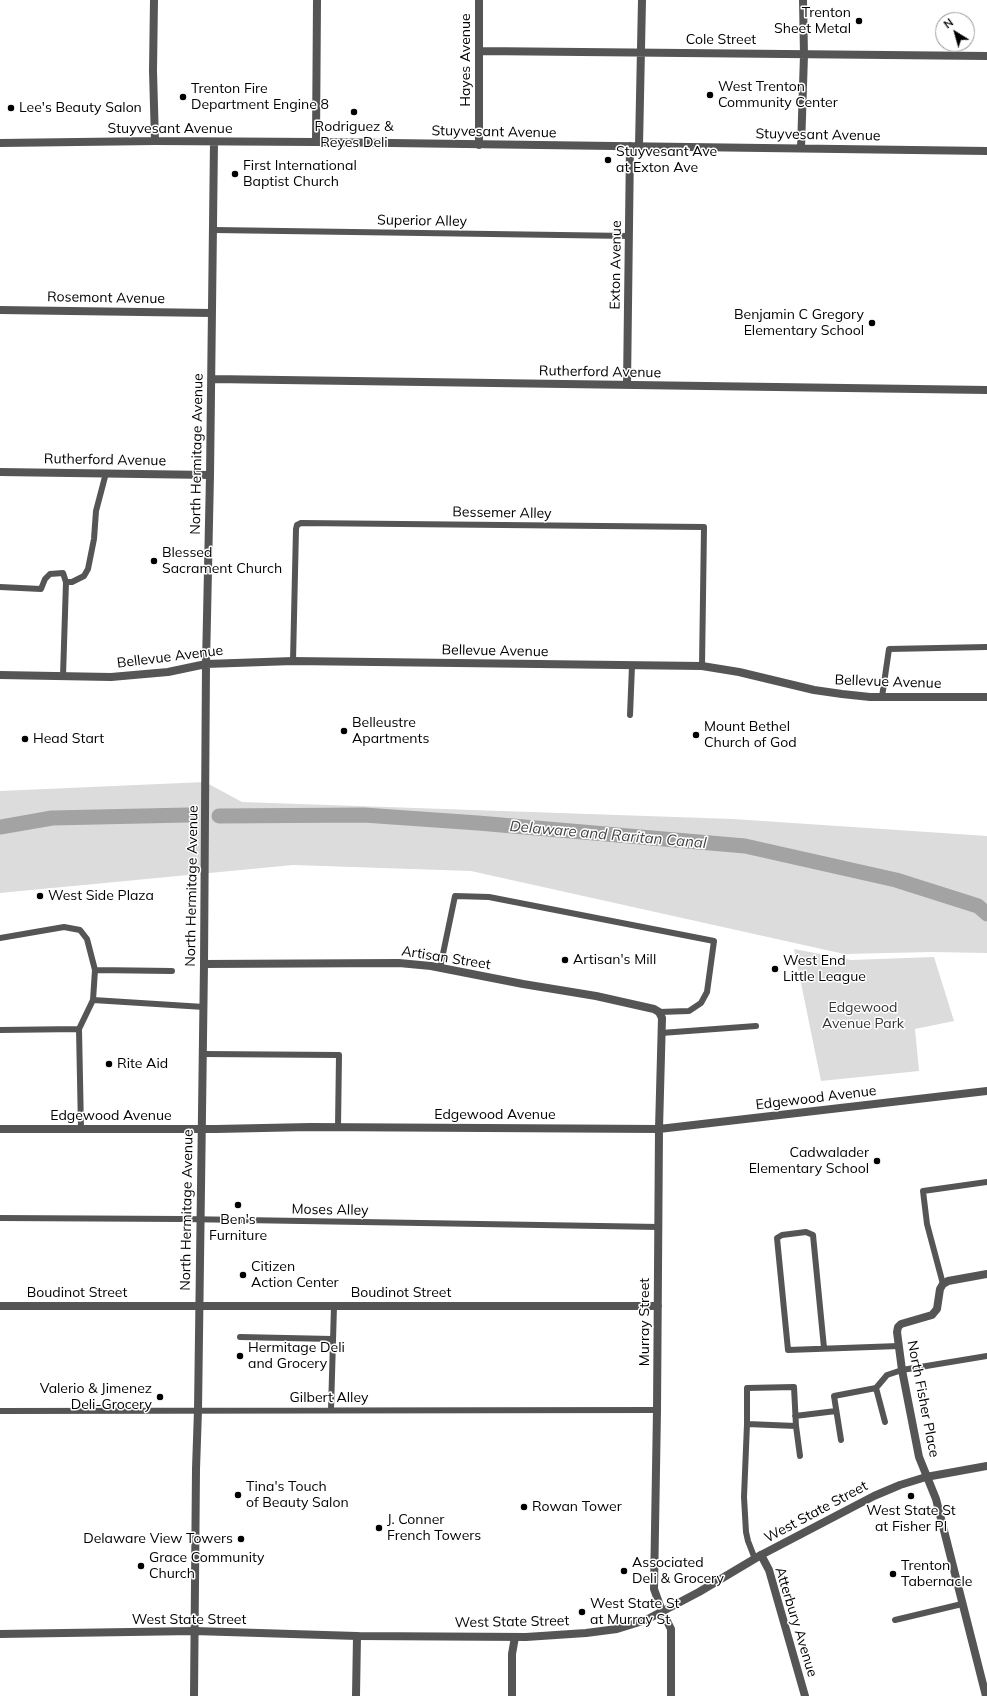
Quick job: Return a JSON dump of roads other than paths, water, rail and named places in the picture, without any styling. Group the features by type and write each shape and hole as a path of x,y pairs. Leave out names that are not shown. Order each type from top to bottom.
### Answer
{"street":[{"path":"154,0 153,71 155,141"},
{"path":"316,142 317,0"},
{"name":"Hayes Avenue","path":"479,0 479,145"},
{"path":"639,146 642,0"},
{"path":"801,148 804,55 803,0"},
{"name":"Cole Street","path":"480,51 987,56"},
{"name":"Stuyvesant Avenue","path":"0,143 155,141 316,142 987,151"},
{"name":"North Hermitage Avenue","path":"194,1696 196,1469 204,1007 206,664 212,379 214,142"},
{"name":"Exton Avenue","path":"627,385 630,146"},
{"name":"Rosemont Avenue","path":"0,310 212,313"},
{"name":"Rutherford Avenue","path":"212,379 987,390"},
{"name":"Rutherford Avenue","path":"0,472 210,475"},
{"name":"Bellevue Avenue","path":"0,675 111,677 139,676 206,664 293,661 702,666 739,672 814,690 842,694 987,697"},
{"name":"Artisan Street","path":"204,964 399,963 440,968 596,996 654,1009 659,1012"},
{"path":"659,1012 662,1018 661,1033"},
{"name":"Murray Street","path":"661,1033 654,1589 662,1611 671,1629 671,1696"},
{"name":"Edgewood Avenue","path":"0,1129 338,1127 659,1129 987,1091"},
{"path":"943,1284 948,1281 987,1274"},
{"name":"North Fisher Place","path":"943,1284 940,1288 937,1309 932,1315 901,1324 898,1327 897,1332 902,1370 919,1457 936,1499 986,1696"},
{"name":"Boudinot Street","path":"0,1306 658,1306"},
{"name":"West State Street","path":"0,1634 194,1631 357,1636 515,1637 586,1633 617,1629 646,1620 699,1592 758,1557 874,1496 900,1485 926,1477 987,1466"},
{"name":"Atterbury Avenue","path":"758,1557 769,1570 805,1696"},
{"path":"356,1696 357,1636"},
{"path":"512,1696 512,1654 515,1637"}],"lane":[{"name":"Superior Alley","path":"214,230 629,236"},
{"path":"66,582 72,582 84,576 88,568 94,539 96,511 106,473"},
{"name":"Bessemer Alley","path":"293,661 296,529 297,525 301,523 704,527 702,666"},
{"path":"0,587 41,589 50,574 63,573 66,582 63,676"},
{"path":"882,696 889,649 987,647"},
{"path":"630,715 632,666"},
{"path":"440,968 455,896 489,897 714,941 707,992 700,1003 689,1011 659,1012"},
{"path":"0,938 64,927 80,930 87,939 95,970 92,1000 79,1029 81,1129"},
{"path":"95,970 172,971"},
{"path":"92,1000 204,1007"},
{"path":"661,1033 756,1026"},
{"path":"0,1030 79,1029"},
{"path":"203,1054 339,1055 338,1127"},
{"path":"943,1284 927,1224 923,1191 987,1182"},
{"name":"Moses Alley","path":"0,1218 659,1227"},
{"path":"824,1348 813,1235 806,1232 782,1235 777,1238 788,1350 899,1346"},
{"path":"331,1410 334,1306"},
{"path":"240,1337 332,1339"},
{"path":"841,1440 834,1396 876,1388 887,1375 902,1370 987,1356"},
{"path":"758,1557 748,1540 746,1532 744,1497 747,1388 794,1387 796,1426 800,1456"},
{"path":"876,1388 885,1422"},
{"name":"Gilbert Alley","path":"0,1411 657,1410"},
{"path":"796,1416 836,1411"},
{"path":"747,1424 796,1426"},
{"path":"895,1620 962,1604"}],"waterway":[{"name":"Delaware and Raritan Canal","path":"0,827 52,818 188,815"},
{"name":"Delaware and Raritan Canal","path":"219,816 364,815 478,823 745,846 896,880 978,906 987,914"}],"place":[{"name":"Trenton Sheet Metal","path":"859,21"},
{"name":"West Trenton Community Center","path":"710,95"},
{"name":"Trenton Fire Department Engine 8","path":"183,97"},
{"name":"Lee's Beauty Salon","path":"11,108"},
{"name":"Rodriguez & Reyes Deli","path":"354,112"},
{"name":"Stuyvesant Ave at Exton Ave","path":"608,160"},
{"name":"First International Baptist Church","path":"235,174"},
{"name":"Benjamin C Gregory Elementary School","path":"872,323"},
{"name":"Blessed Sacrament Church","path":"154,561"},
{"name":"Belleustre Apartments","path":"344,731"},
{"name":"Mount Bethel Church of God","path":"696,735"},
{"name":"Head Start","path":"25,739"},
{"name":"West Side Plaza","path":"40,896"},
{"name":"Artisan's Mill","path":"565,960"},
{"name":"West End Little League","path":"775,969"},
{"name":"Rite Aid","path":"109,1064"},
{"name":"Cadwalader Elementary School","path":"877,1161"},
{"name":"Ben's Furniture","path":"238,1205"},
{"name":"Citizen Action Center","path":"243,1275"},
{"name":"Hermitage Deli and Grocery","path":"240,1356"},
{"name":"Valerio & Jimenez Deli-Grocery","path":"160,1397"},
{"name":"Tina's Touch of Beauty Salon","path":"238,1495"},
{"name":"West State St at Fisher Pl","path":"911,1496"},
{"name":"Rowan Tower","path":"524,1507"},
{"name":"J. Conner French Towers","path":"379,1528"},
{"name":"Delaware View Towers","path":"241,1539"},
{"name":"Grace Community Church","path":"141,1566"},
{"name":"Associated Deli & Grocery","path":"624,1571"},
{"name":"Trenton Tabernacle","path":"893,1574"},
{"name":"West State St at Murray St","path":"582,1612"}],"park label":[{"name":"Edgewood Avenue Park","path":"863,1016"}]}
